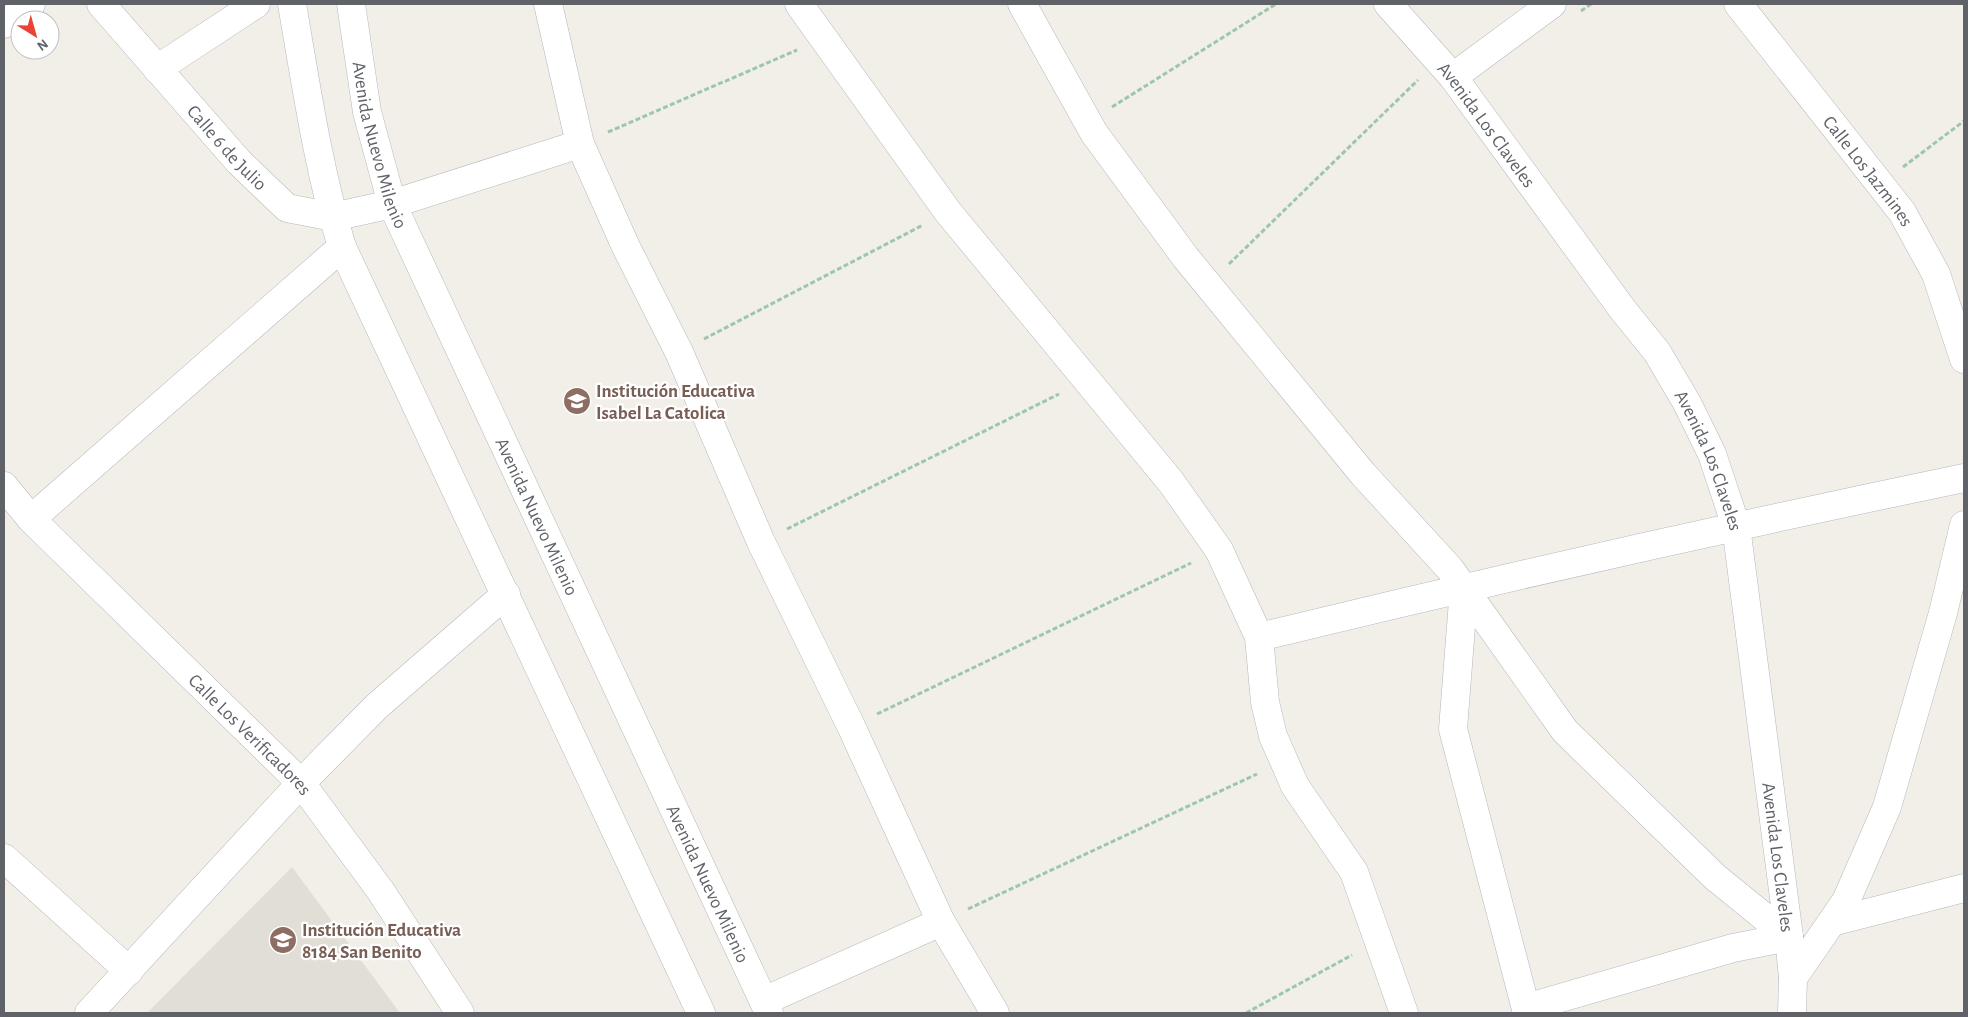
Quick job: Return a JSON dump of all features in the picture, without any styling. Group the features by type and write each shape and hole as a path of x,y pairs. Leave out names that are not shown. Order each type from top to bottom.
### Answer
{"street":[{"path":"4,24 31,4"},
{"name":"Calle 6 de Julio","path":"101,4 239,162 287,208 333,217 392,204 580,144"},
{"path":"157,69 256,4"},
{"path":"292,4 313,125 333,217 342,247 701,1013"},
{"name":"Avenida Nuevo Milenio","path":"351,4 367,112 392,204 766,1007"},
{"path":"548,4 580,144 626,247 679,352 761,542 851,726 941,922 995,1013"},
{"path":"800,4 948,212 1171,482 1219,550 1259,638 1265,702 1274,736 1296,786 1354,872 1404,1013"},
{"path":"1022,4 1089,122 1180,250 1363,474 1450,569 1565,731 1714,877 1789,937"},
{"name":"Avenida Los Claveles","path":"1388,4 1445,69 1671,374 1712,454 1736,526 1789,937 1793,978 1792,1013"},
{"path":"1445,69 1552,4"},
{"name":"Calle Los Jazmines","path":"1738,4 1902,212 1936,274 1964,359"},
{"path":"31,519 342,247"},
{"path":"1259,638 1464,588 1736,526 1964,478"},
{"name":"Calle Los Verificadores","path":"4,486 31,519 301,783 380,890 460,1013"},
{"path":"1793,978 1846,901 1887,807 1943,613 1964,525"},
{"path":"1464,588 1453,729 1527,1011 1733,948 1789,937"},
{"path":"90,1013 301,783 377,706 506,594"},
{"path":"4,858 129,971"},
{"path":"1832,922 1964,888"},
{"path":"766,1007 941,922"}],"path":[{"path":"1089,122 1276,4"},
{"path":"580,144 825,38"},
{"path":"1208,284 1445,69"},
{"path":"1880,184 1964,121"},
{"path":"679,352 948,212"},
{"path":"761,542 1043,400 1087,382"},
{"path":"851,726 1219,550"},
{"path":"941,922 1285,761"},
{"path":"1246,1013 1379,940"}],"shaded area":[{"name":"Institución Educativa 8184 San Benito","path":"292,867 400,1013 147,1013"}],"place":[{"name":"Institución Educativa Isabel La Catolica","path":"577,401"},
{"name":"Institución Educativa 8184 San Benito","path":"283,940"}]}
